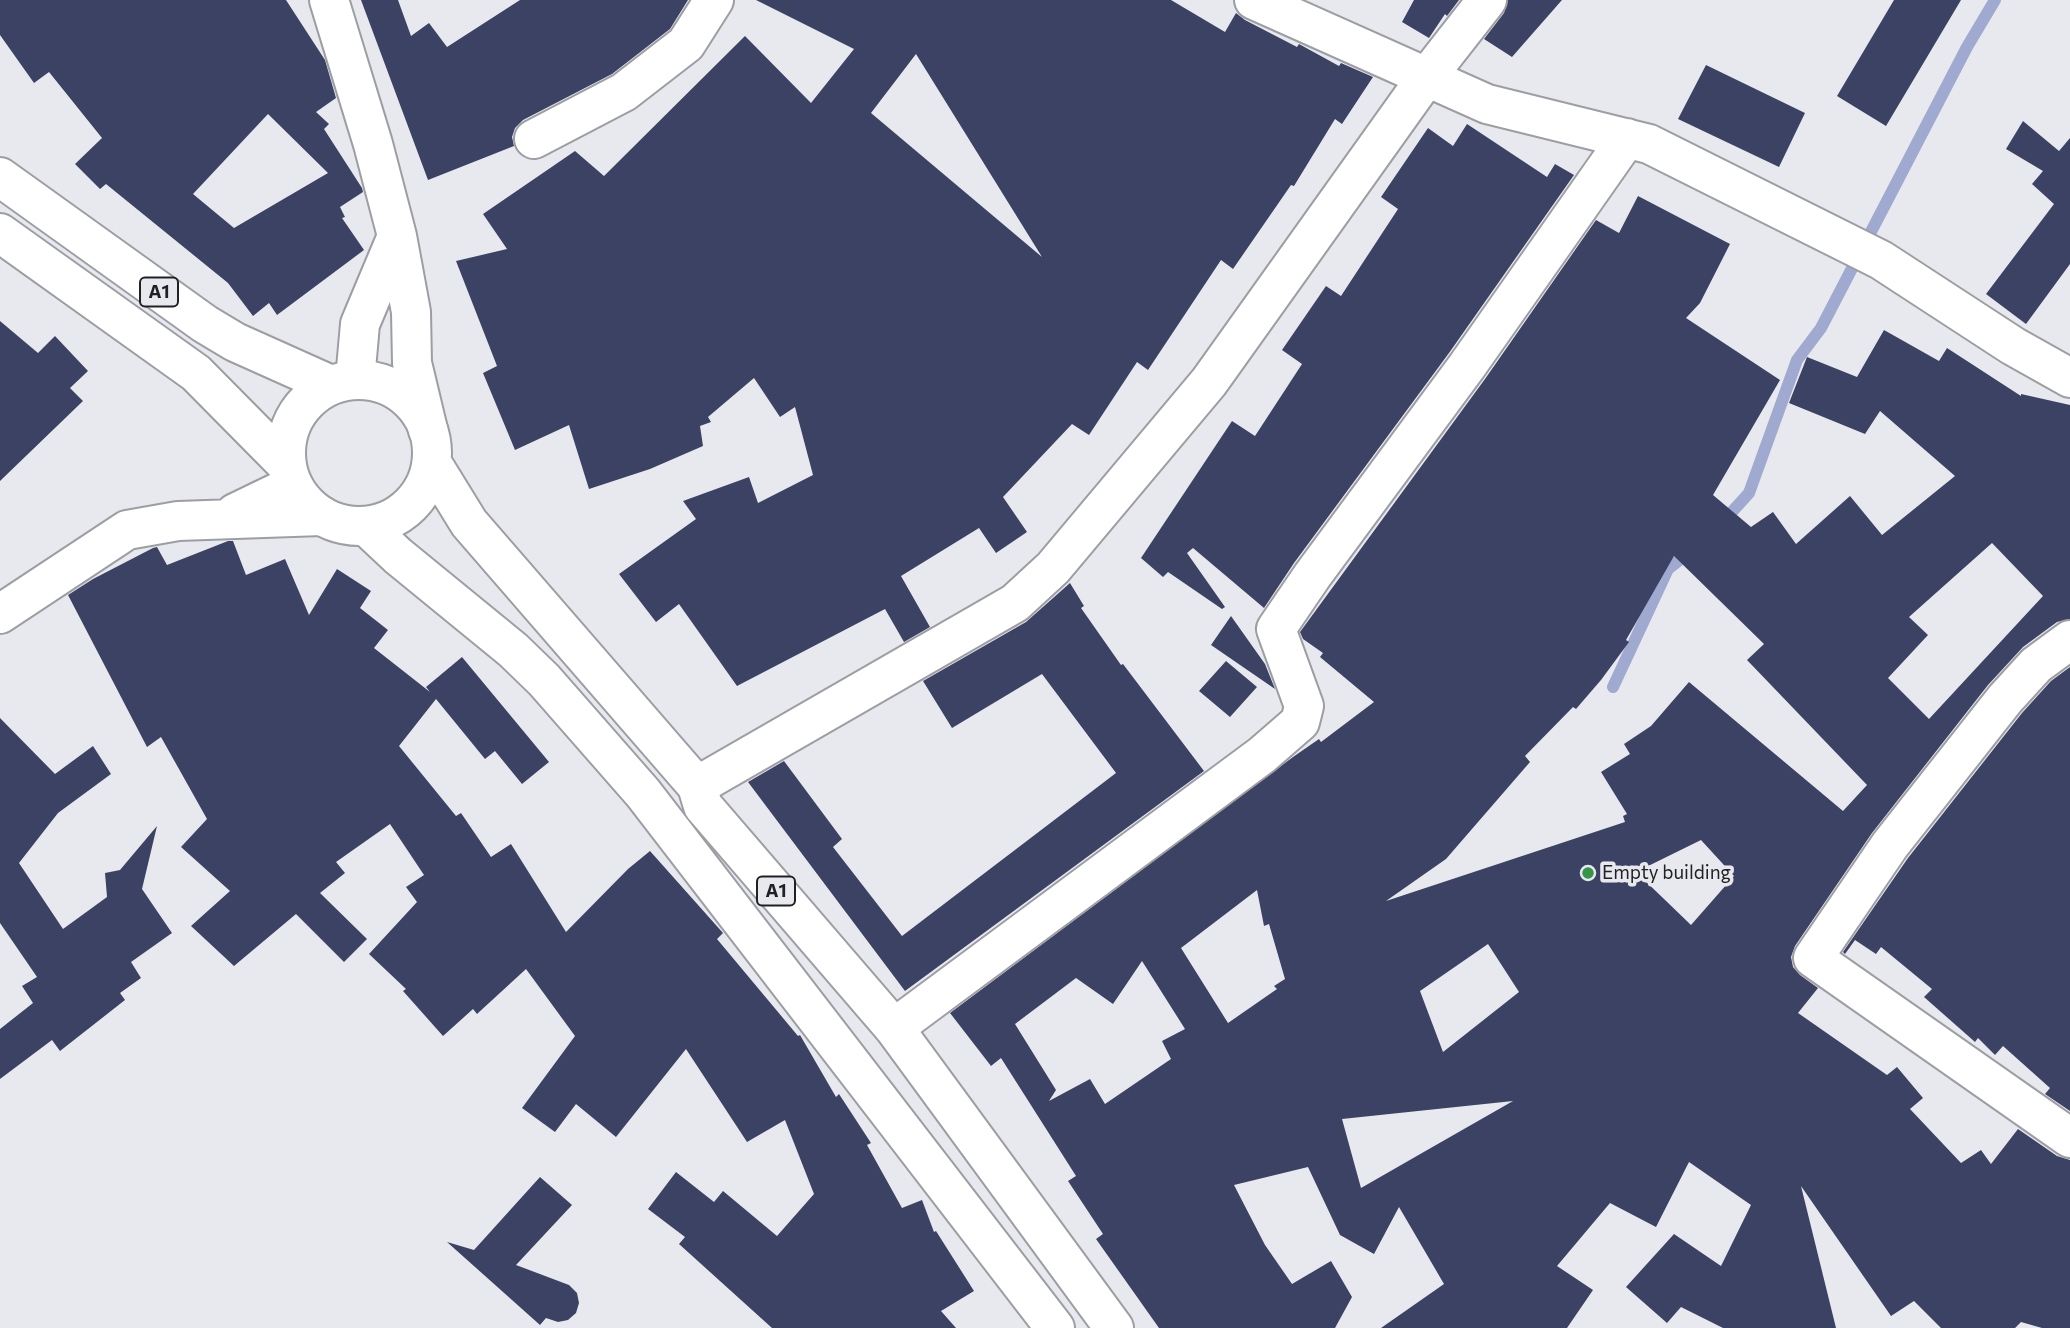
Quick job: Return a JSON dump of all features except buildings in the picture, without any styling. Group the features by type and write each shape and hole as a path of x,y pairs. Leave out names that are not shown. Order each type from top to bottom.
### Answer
{"main road":[{"path":"329,0 373,144 397,236 411,312 412,363 430,447 424,486 410,506 390,519 366,526 344,524 323,516 305,502 290,475 286,440 295,417 310,398 343,382 379,383 400,393 418,410 430,447"},
{"path":"534,139 624,92 686,44 714,0"},
{"path":"1254,0 1487,104 1650,144 1881,260 2013,346 2070,378"},
{"path":"697,786 1015,603 1053,568 1209,382 1426,78 1487,0"},
{"path":"894,1028 1262,755 1300,722 1304,706 1276,629 1467,366 1627,138"},
{"name":"A1","path":"0,177 205,324 235,342 343,382"},
{"name":"A1","path":"0,233 196,373 290,475"},
{"path":"343,382 360,324 397,236"},
{"name":"A1","path":"430,447 469,523 697,786 703,806 894,1028 1114,1328"},
{"path":"224,519 290,475"},
{"path":"0,614 127,530 178,521 323,516"},
{"name":"A1","path":"366,526 398,556 513,650 544,680 643,793 1055,1328"},
{"path":"2070,639 2036,665 2005,699 1890,845 1813,958 2070,1138"}],"waterway":[{"path":"1721,524 1749,493 1797,360 1821,328 1967,47 1995,0"},
{"path":"1613,687 1668,569 1692,550"}],"place":[{"name":"Empty building","path":"1588,873"}]}
